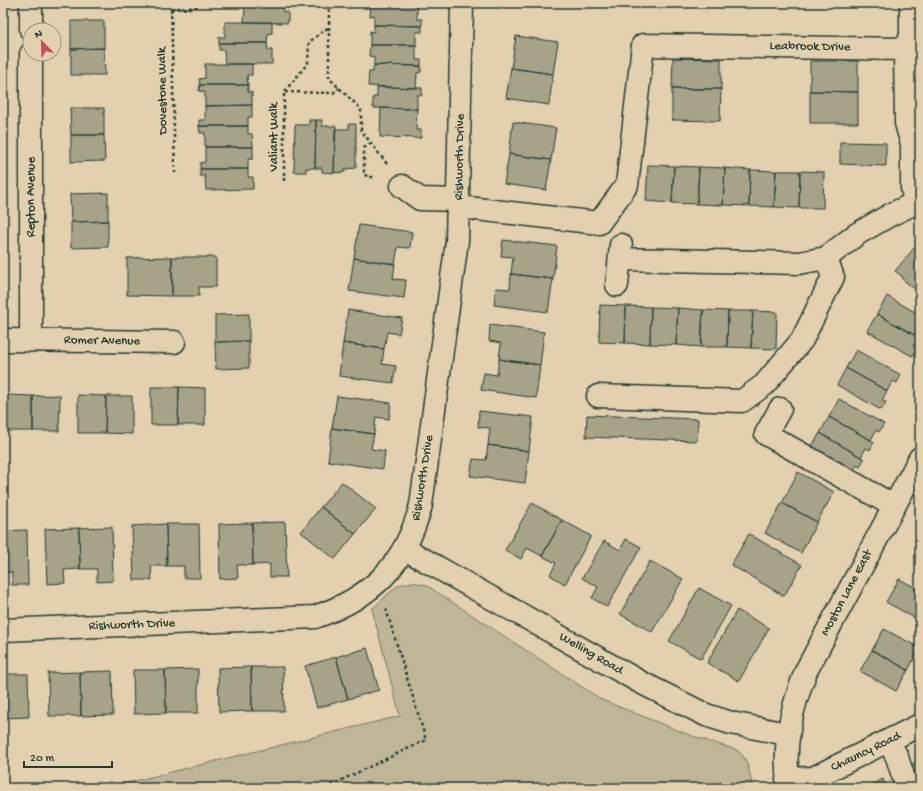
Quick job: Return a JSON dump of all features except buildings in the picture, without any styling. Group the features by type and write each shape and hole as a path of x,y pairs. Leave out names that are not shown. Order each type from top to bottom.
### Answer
{"street":[{"path":"31,3 31,22"},
{"name":"Rishworth Drive","path":"3,630 315,617 348,603 390,571 405,549 415,528 421,505 457,241 459,204 462,3"},
{"path":"617,285 620,252 799,263 826,258 857,234 890,215 918,203 912,188 912,144 906,123 905,48 911,36 911,3"},
{"name":"Leabrook Drive","path":"459,204 599,224 627,185 643,45 905,48"},
{"name":"Repton Avenue","path":"31,62 31,340"},
{"path":"402,186 420,199 459,204"},
{"path":"598,396 742,401 764,385 802,340 833,277 826,258"},
{"name":"Romer Avenue","path":"3,340 174,342"},
{"path":"780,409 766,434 894,506"},
{"name":"Moston Lane East","path":"788,784 787,734 794,703 806,671 920,458"},
{"name":"Welling Road","path":"405,549 640,682 695,710 731,723 787,734"},
{"name":"Chauncy Road","path":"788,784 813,778 920,725"},
{"path":"889,741 897,757 907,788"}],"path":[{"name":"Dovestone Walk","path":"171,3 175,173"},
{"path":"171,9 193,8 204,3"},
{"path":"329,3 329,78 361,109 361,130 394,172 402,186"},
{"name":"Valiant Walk","path":"284,181 284,92 308,63 309,42 329,27"},
{"name":"Valiant Walk","path":"284,92 333,93 339,88"},
{"path":"364,175 364,148 371,143"},
{"path":"325,788 426,740 382,595 373,585"}],"shaded area":[{"path":"413,582 426,585 602,700 692,736 737,750 747,763 753,788 106,788 400,716 372,609 398,585"}]}
